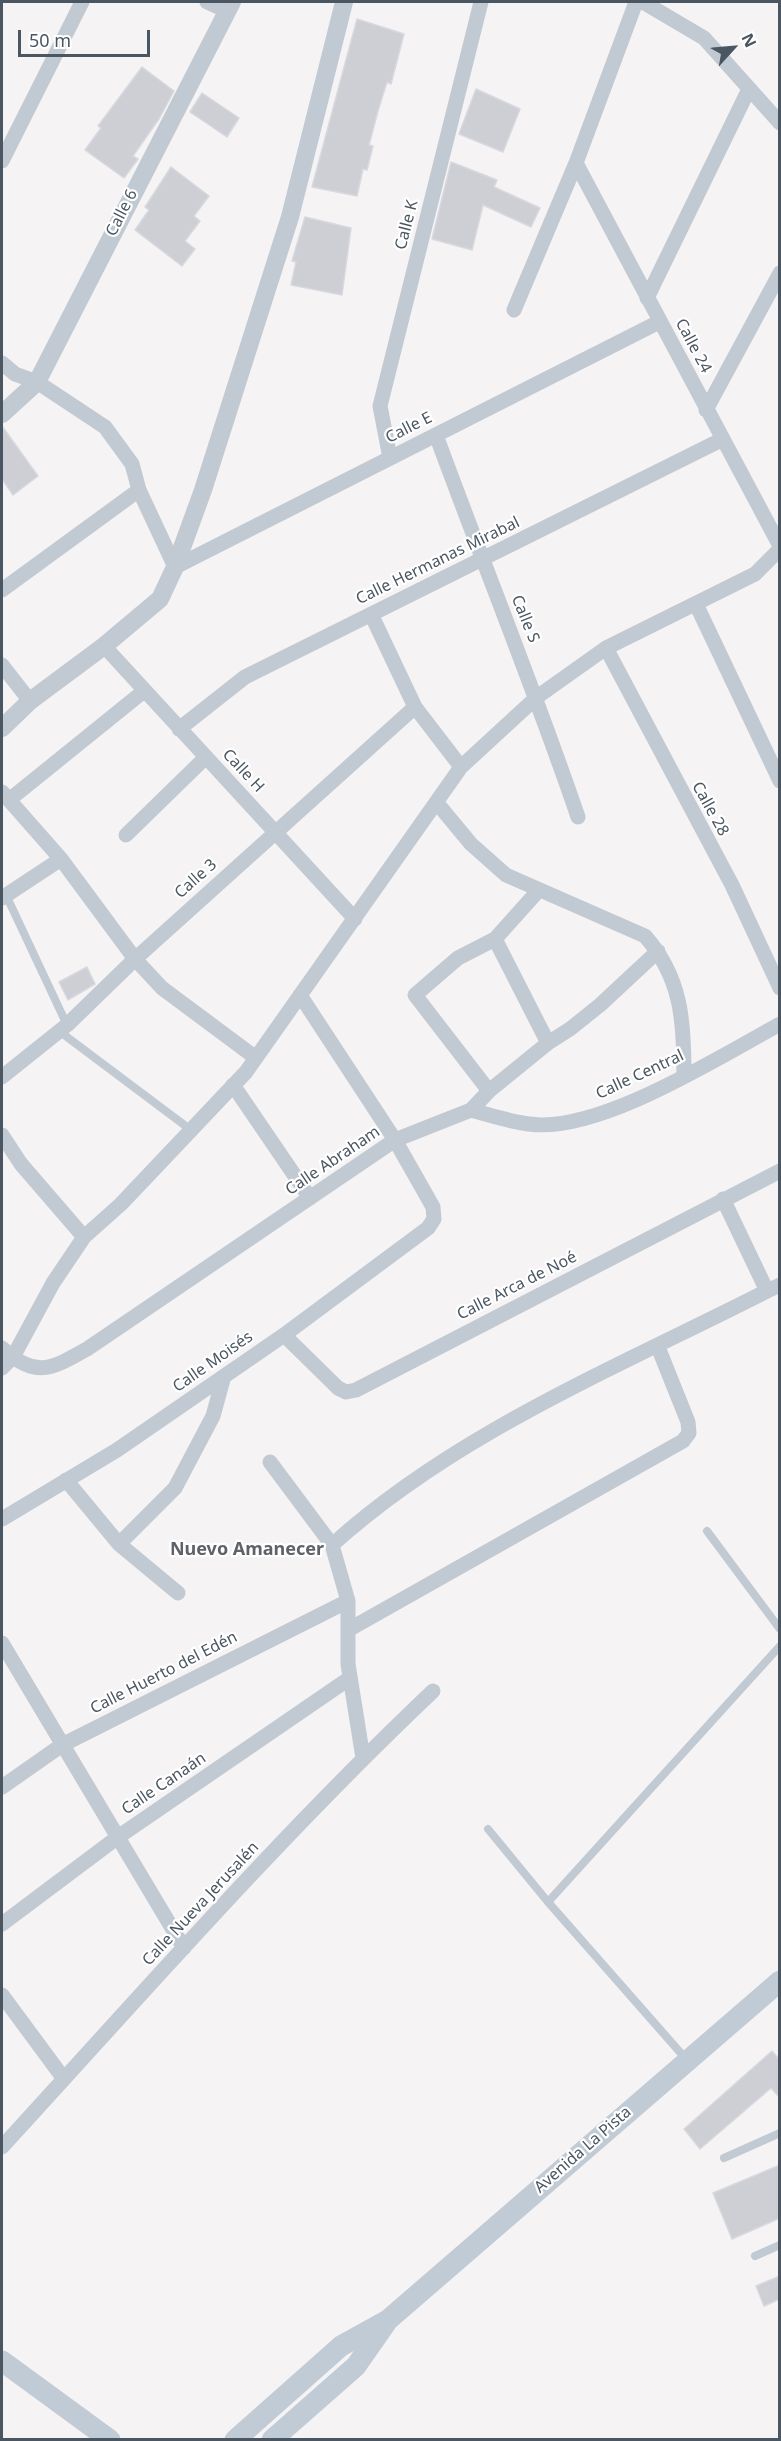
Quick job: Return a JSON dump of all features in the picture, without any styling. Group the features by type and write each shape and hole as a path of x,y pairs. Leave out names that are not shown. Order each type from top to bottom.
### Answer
{"main road":[{"name":"Avenida La Pista","path":"235,2439 341,2346 388,2320 686,2059 779,1983"},
{"name":"Avenida La Pista","path":"272,2439 356,2366 388,2320"},
{"path":"2,2361 110,2439"}],"street":[{"path":"2,161 46,78 82,2"},
{"path":"207,2 229,6"},
{"path":"2,728 30,701 104,646 160,599 175,567 203,490 290,218 344,2"},
{"name":"Calle K","path":"390,458 380,406 481,2"},
{"path":"514,310 576,163 636,2"},
{"path":"643,2 704,38 780,123"},
{"name":"Calle 6","path":"2,414 37,382 229,6"},
{"path":"646,298 749,89"},
{"name":"Calle 24","path":"576,163 780,548"},
{"path":"706,410 780,273"},
{"name":"Calle E","path":"175,567 660,322"},
{"path":"2,363 15,374 37,382 105,427 132,464 139,490 175,567"},
{"name":"Calle S","path":"436,435 537,697 578,817"},
{"name":"Calle Hermanas Mirabal","path":"179,729 245,677 722,440"},
{"path":"2,590 139,490"},
{"path":"5,1358 84,1237 121,1204 256,1058 461,767 537,697 606,648 755,574 780,548"},
{"path":"696,603 780,781"},
{"path":"371,614 415,707 461,767"},
{"name":"Calle H","path":"104,646 355,919"},
{"name":"Calle 28","path":"606,648 732,885 780,988"},
{"path":"2,665 30,701"},
{"path":"144,690 5,796 61,859 135,959 162,988 256,1058"},
{"name":"Calle 3","path":"2,1077 63,1028 135,959 415,707"},
{"path":"126,834 206,757"},
{"path":"437,803 471,844 506,875 645,936 658,951 680,998 684,1028 684,1075"},
{"path":"4,896 61,859"},
{"path":"489,1090 415,995 458,958 495,939 538,891"},
{"path":"495,939 548,1043"},
{"name":"Calle Abraham","path":"5,1358 32,1368 45,1369 65,1361 395,1140 471,1110 489,1090 600,1005 658,951"},
{"path":"300,996 395,1140"},
{"name":"Calle Central","path":"471,1110 531,1125 579,1120 626,1104 780,1024"},
{"path":"233,1085 310,1198"},
{"path":"2,1135 21,1164 84,1237"},
{"name":"Calle Moisés","path":"2,1519 117,1450 284,1335 428,1228 434,1219 433,1207 395,1140"},
{"name":"Calle Arca de Noé","path":"284,1335 338,1388 346,1392 356,1390 780,1171"},
{"path":"332,1545 372,1509 483,1435 773,1288 723,1199"},
{"path":"348,1630 683,1441 689,1433 688,1422 658,1347"},
{"path":"119,1544 175,1488 213,1416 224,1376"},
{"path":"270,1462 332,1545 348,1601 350,1678 363,1758"},
{"path":"66,1480 119,1544 178,1593"},
{"name":"Calle Huerto del Edén","path":"2,1787 62,1744 348,1601"},
{"path":"2,1643 184,1948"},
{"name":"Calle Canaán","path":"2,1924 118,1837 350,1678"},
{"name":"Calle Nueva Jerusalén","path":"2,2147 184,1948 363,1758 433,1691"},
{"path":"2,1995 64,2079"}],"lane":[{"path":"4,896 63,1028 191,1130"},
{"path":"707,1531 780,1629"},
{"path":"548,1902 780,1646"},
{"path":"488,1829 548,1902 686,2059"},
{"path":"724,2158 780,2133"},
{"path":"755,2256 780,2245"}],"building":[{"path":"357,19 404,34 391,84 387,82 378,111 369,145 373,146 367,170 363,169 357,196 312,187"},
{"path":"142,67 174,91 159,119 133,156 138,159 124,178 85,150 101,128 98,126"},
{"path":"476,89 520,109 503,152 459,134"},
{"path":"202,93 239,118 227,137 190,112"},
{"path":"451,162 497,180 494,187 540,208 531,227 483,205 472,250 432,239"},
{"path":"171,167 209,196 194,216 200,221 185,241 195,249 182,266 135,230 149,210 145,207"},
{"path":"305,217 351,228 342,295 291,285 296,262 292,261"},
{"path":"2,426 38,476 13,495 2,479"},
{"path":"87,967 95,984 68,1000 59,982"},
{"path":"772,2051 780,2060 780,2098 771,2088 700,2149 684,2129"},
{"path":"780,2165 780,2218 732,2239 713,2193"},
{"path":"780,2276 780,2299 764,2306 756,2286"}],"district":[{"name":"Nuevo Amanecer","path":"247,1550"}]}
